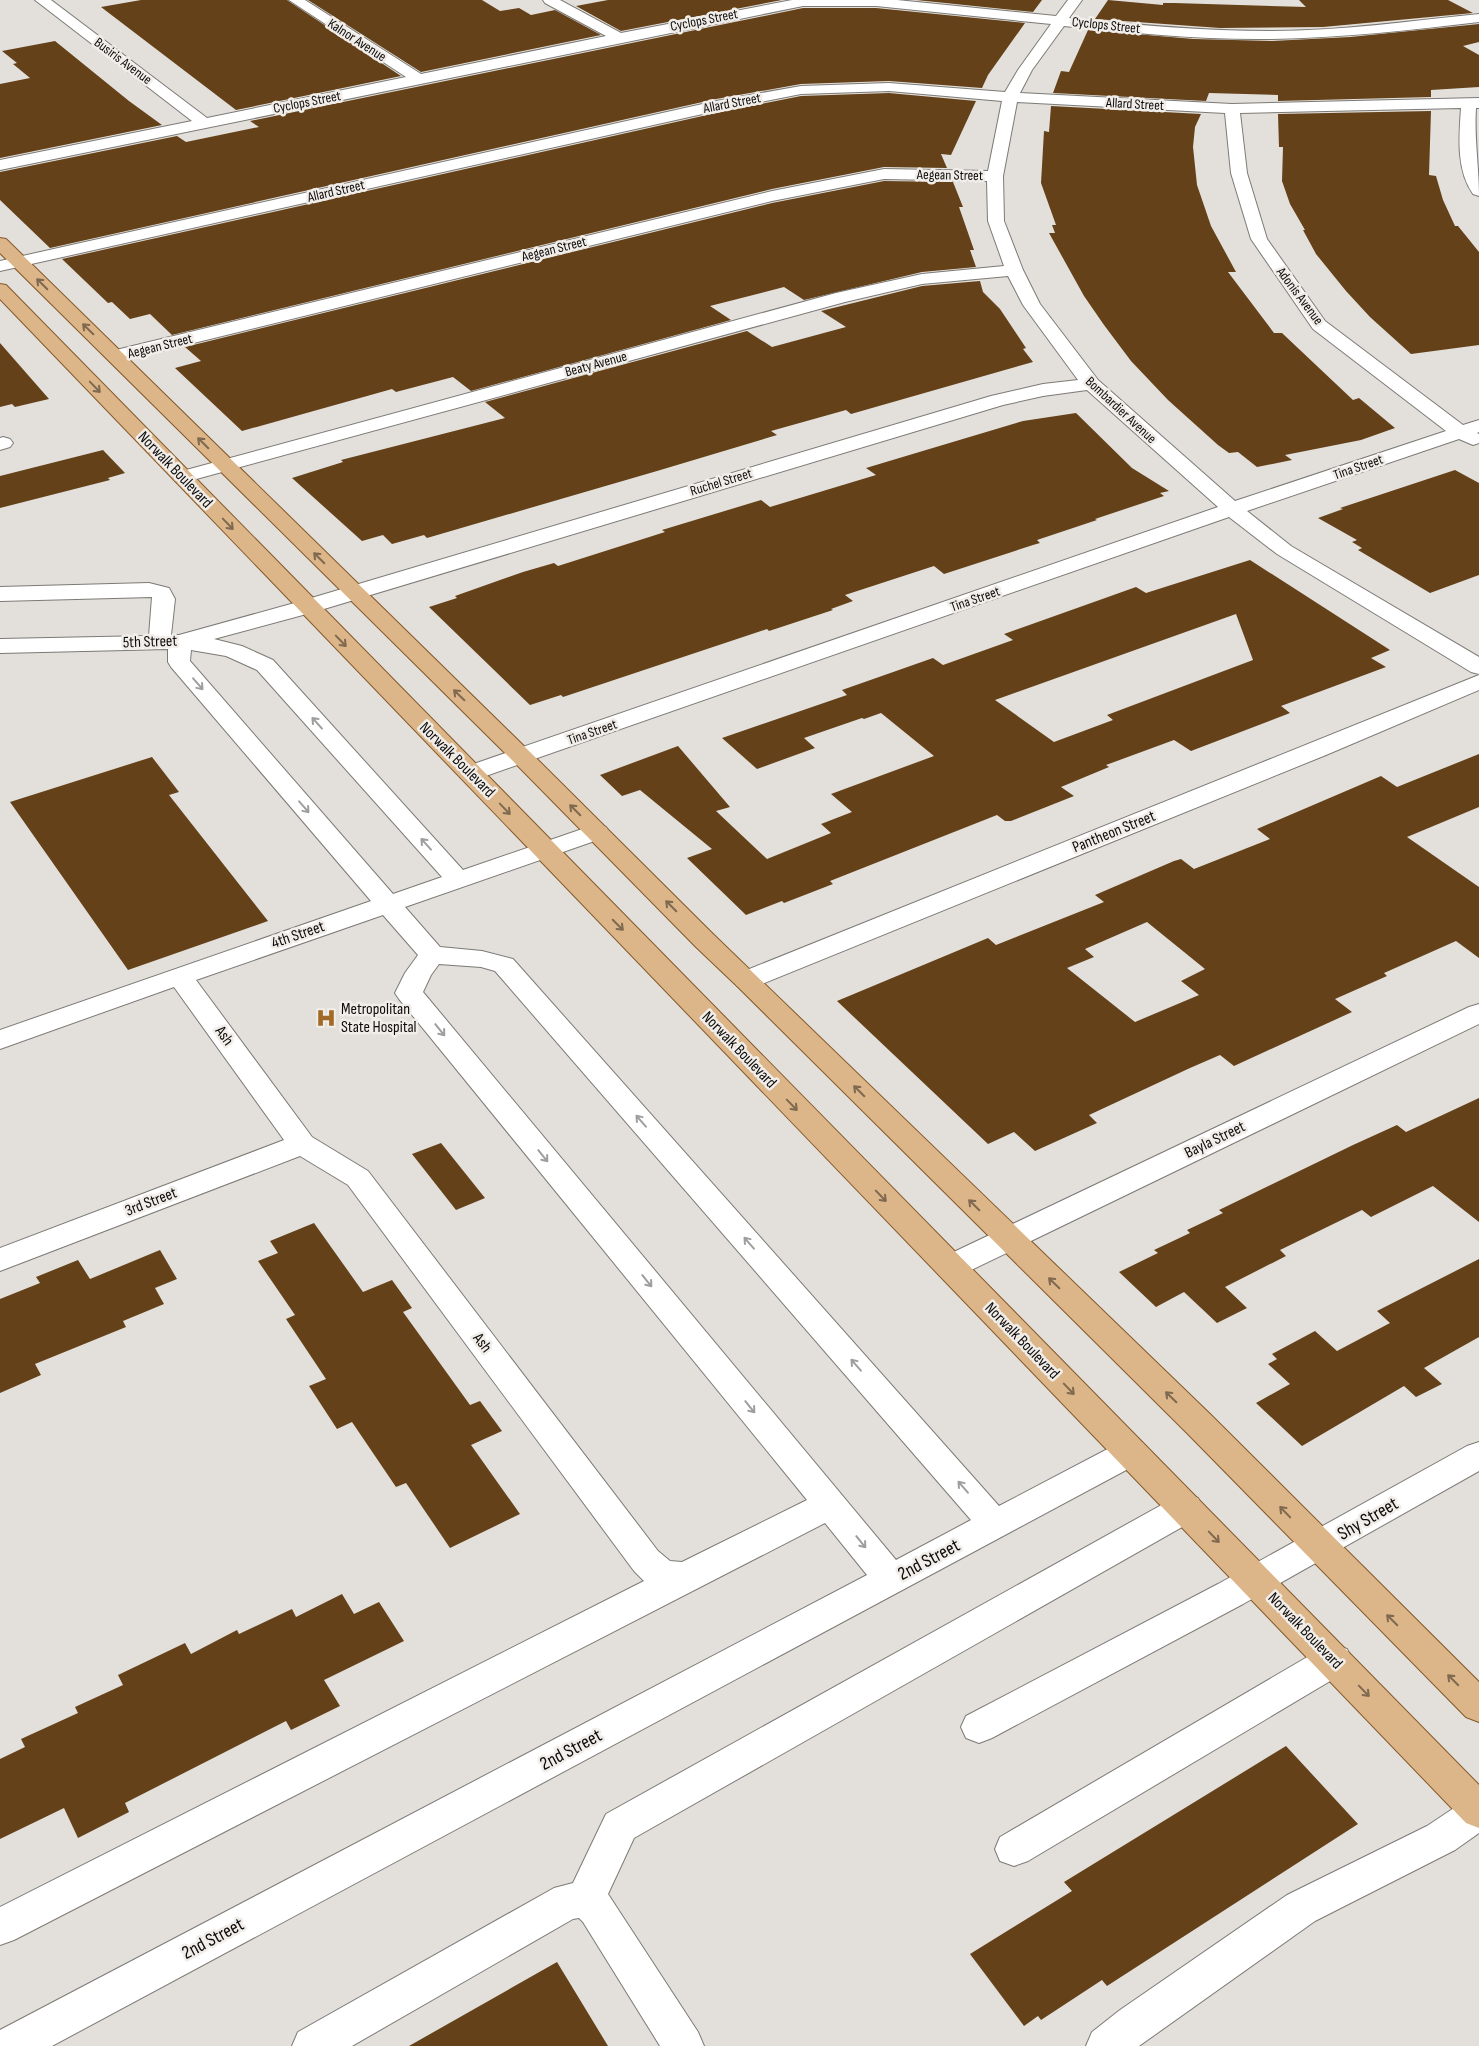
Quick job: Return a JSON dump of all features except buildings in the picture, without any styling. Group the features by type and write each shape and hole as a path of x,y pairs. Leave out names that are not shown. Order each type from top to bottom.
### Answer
{"main road":[{"path":"0,242 705,940 1198,1423 1319,1547 1479,1706"},
{"name":"Norwalk Boulevard","path":"0,289 306,606 471,773 1334,1660 1479,1812"}],"street":[{"name":"Busiris Avenue","path":"42,0 204,123"},
{"name":"Kalnor Avenue","path":"296,0 419,80"},
{"path":"550,0 619,38"},
{"name":"Bombardier Avenue","path":"1075,0 1062,21 1025,70 1010,98 995,176 996,222 1014,270 1032,305 1091,384 1232,509 1284,550 1479,666"},
{"name":"Cyclops Street","path":"0,165 801,1 876,2 1157,31 1271,35 1371,30 1479,18"},
{"name":"Allard Street","path":"0,266 716,106 800,90 889,87 1010,98 1232,109 1474,104"},
{"path":"1474,104 1467,142 1474,183 1479,190"},
{"name":"Adonis Avenue","path":"1232,109 1239,173 1258,239 1319,324 1473,434"},
{"name":"Aegean Street","path":"116,356 772,196 884,174 995,176"},
{"name":"Beaty Avenue","path":"182,477 842,297 922,279 1014,270"},
{"name":"Ruchel Street","path":"353,592 998,400 1043,390 1091,384"},
{"name":"Tina Street","path":"471,773 1232,509 1473,434"},
{"path":"0,594 149,590 161,592 164,599 170,642 179,662 432,955 482,959 504,965 995,1524"},
{"name":"5th Street","path":"0,646 170,642 353,592"},
{"path":"170,642 220,646 265,665 459,880"},
{"name":"Pantheon Street","path":"747,980 1318,750 1479,682"},
{"name":"4th Street","path":"0,1040 597,832"},
{"path":"432,955 418,973 409,993 892,1580"},
{"name":"Ash","path":"180,976 302,1144 358,1178 646,1561 661,1575 685,1577"},
{"name":"Bayla Street","path":"950,1267 1479,1013"},
{"name":"3rd Street","path":"0,1260 302,1144"},
{"name":"2nd Street","path":"11,2046 1131,1452"},
{"name":"Shy Street","path":"979,1727 1257,1581 1479,1455"},
{"path":"0,1927 831,1504"},
{"path":"585,1900 620,1826 1186,1508"},
{"path":"1014,1850 1334,1660"},
{"path":"1107,2046 1134,2024 1301,1908 1441,1838 1479,1812"},
{"path":"313,2046 568,1901 585,1900 597,1909 683,2046"}],"place":[{"name":"Metropolitan State Hospital","path":"326,1018"}]}
